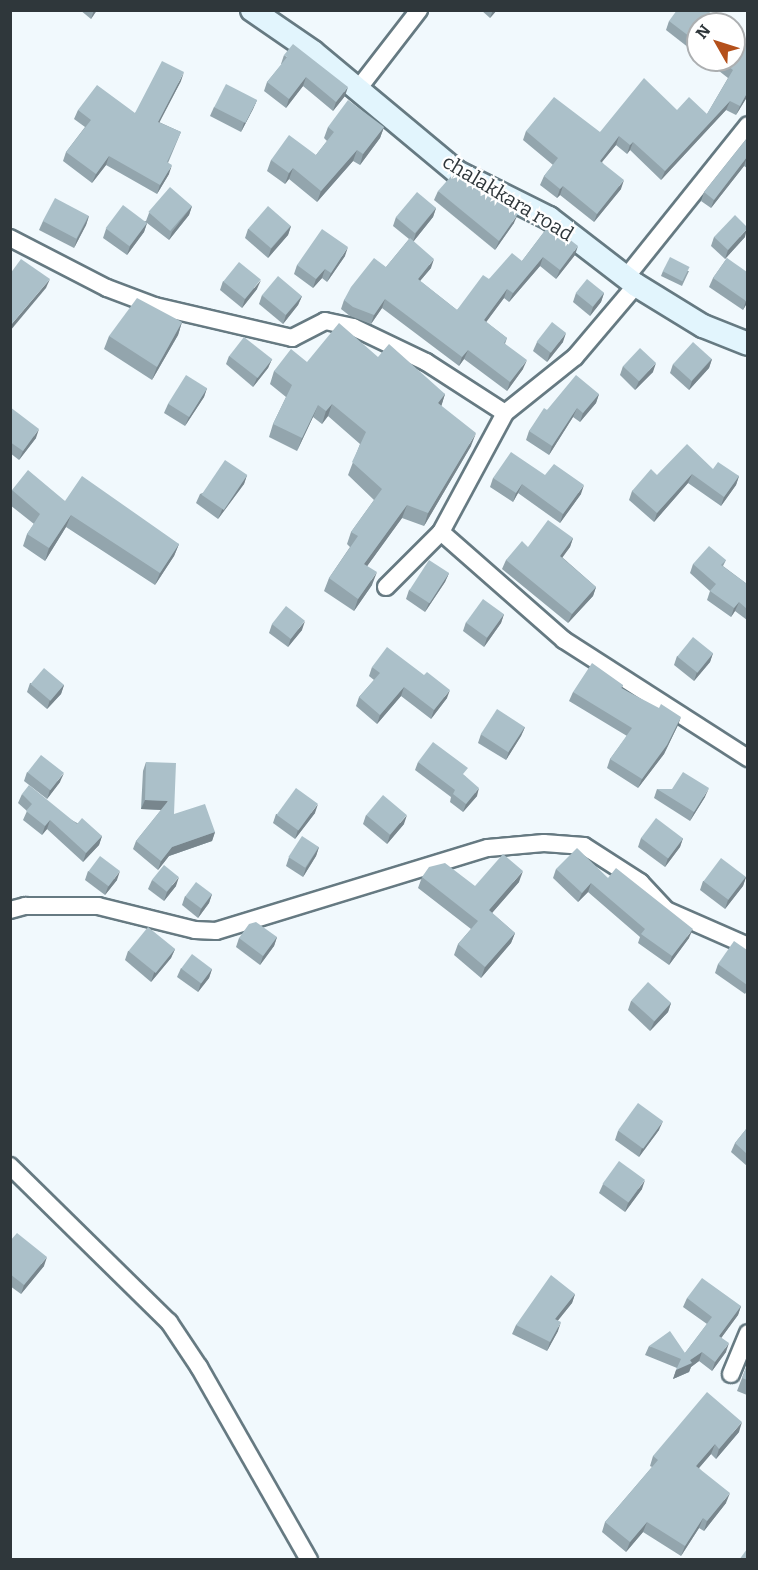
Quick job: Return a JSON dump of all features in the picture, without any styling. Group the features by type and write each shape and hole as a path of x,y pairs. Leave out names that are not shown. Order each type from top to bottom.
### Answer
{"main road":[{"name":"chalakkara road","path":"252,10 313,52 457,172 549,218 631,281 703,326 747,344"}],"street":[{"path":"358,89 419,10"},
{"path":"386,587 441,532 505,412 575,357 747,124"},
{"path":"10,238 107,288 155,306 292,338 325,321 353,327 426,362 505,412"},
{"path":"441,532 564,640 747,758"},
{"path":"10,910 25,906 98,906 195,930 216,931 477,851 544,843 584,846 640,882 666,910 747,946"},
{"path":"10,1166 169,1322 199,1367 309,1560"},
{"path":"731,1374 747,1333"}],"building":[{"path":"677,10 707,10 709,12 686,12 686,34 669,21"},
{"path":"293,44 348,87 336,102 306,77 289,99 267,82 287,57 284,55"},
{"path":"746,44 747,93 740,106 730,101 665,171 633,142 630,145 619,136 600,161 624,180 597,214 563,186 560,189 544,176 558,158 526,131 554,97 600,132 644,78 677,110 689,97 707,114 732,72 746,72"},
{"path":"162,61 184,72 158,122 181,132 167,162 172,165 160,185 109,156 96,174 66,152 91,120 78,110 97,85 135,113"},
{"path":"226,84 257,100 245,123 214,107"},
{"path":"348,100 384,127 363,154 357,150 321,191 293,168 289,173 271,160 289,135 316,155 334,132 328,127"},
{"path":"747,138 747,157 714,200 704,192"},
{"path":"453,174 518,214 499,241 438,191"},
{"path":"170,187 192,206 170,231 148,212"},
{"path":"417,192 436,208 415,233 396,217"},
{"path":"55,198 89,216 76,239 43,221"},
{"path":"123,205 147,223 130,246 106,228"},
{"path":"268,206 291,226 271,248 248,229"},
{"path":"735,215 747,229 728,250 714,237"},
{"path":"550,224 578,246 560,270 543,257 513,293 507,289 484,320 507,338 504,343 527,360 510,382 468,350 462,357 385,299 374,315 353,307 344,300 351,287 374,258 386,267 410,238 434,259 418,279 457,310 483,275 489,279 512,253 522,261"},
{"path":"322,229 348,247 331,273 325,269 316,279 297,265"},
{"path":"670,257 690,267 682,281 663,271"},
{"path":"727,258 747,272 746,301 713,278"},
{"path":"21,259 50,279 10,326 10,274"},
{"path":"239,262 261,280 245,299 223,281"},
{"path":"278,276 302,296 286,315 262,295"},
{"path":"587,279 604,293 593,307 576,293"},
{"path":"137,298 182,322 157,367 109,336"},
{"path":"552,322 566,333 551,353 537,342"},
{"path":"339,323 378,357 389,344 445,394 438,403 476,433 428,513 407,505 364,564 377,572 358,599 329,578 358,536 351,532 382,489 352,462 366,432 332,404 326,411 318,405 302,438 273,424 292,385 274,371 291,349 307,362"},
{"path":"244,337 272,359 258,378 229,356"},
{"path":"693,342 712,359 692,381 673,364"},
{"path":"640,348 656,363 639,381 623,366"},
{"path":"186,375 207,388 189,417 168,404"},
{"path":"576,375 599,394 583,413 577,408 552,446 529,431 544,408 547,410"},
{"path":"10,407 39,429 23,451 10,442"},
{"path":"687,444 713,469 718,462 739,476 724,497 692,474 657,513 632,491 651,469 657,475"},
{"path":"511,452 545,475 554,464 584,485 563,514 522,484 516,493 493,478"},
{"path":"225,460 247,475 224,510 202,495"},
{"path":"28,470 65,501 82,476 179,544 160,573 71,515 49,548 27,534 40,514 12,490"},
{"path":"548,520 573,538 560,556 596,587 572,614 506,560 522,541 528,547"},
{"path":"709,546 726,560 721,565 747,584 747,609 739,602 734,608 710,591 716,584 693,564"},
{"path":"429,560 449,573 430,603 409,590"},
{"path":"483,599 504,614 487,638 466,622"},
{"path":"286,606 305,621 291,639 272,624"},
{"path":"693,637 713,653 697,673 677,656"},
{"path":"387,647 424,675 427,672 450,690 434,710 404,687 380,715 359,697 380,673 372,667"},
{"path":"592,663 623,685 621,688 659,708 661,704 681,717 667,745 642,779 610,759 632,728 573,692"},
{"path":"44,668 64,685 50,701 31,684"},
{"path":"497,709 525,727 508,752 481,734"},
{"path":"433,742 468,768 463,774 479,788 466,804 453,794 455,790 418,762"},
{"path":"41,755 64,773 50,790 27,772"},
{"path":"146,762 176,763 174,814 205,804 215,832 172,847 161,861 136,841 168,801 145,800"},
{"path":"683,772 709,788 694,812 657,789 672,789"},
{"path":"29,785 77,824 82,818 102,836 86,853 50,820 45,826 26,811 32,804 22,794"},
{"path":"296,788 318,804 298,831 277,815"},
{"path":"383,795 407,815 390,835 366,815"},
{"path":"656,818 683,838 668,858 641,838"},
{"path":"302,836 319,847 305,868 288,857"},
{"path":"577,848 608,878 616,868 693,929 672,956 641,934 645,929 591,883 582,893 556,869"},
{"path":"503,854 523,871 489,910 515,933 485,967 458,944 478,921 422,877 429,867 445,863 475,886"},
{"path":"100,856 120,871 109,886 89,871"},
{"path":"721,858 746,877 728,900 704,881"},
{"path":"164,865 179,877 167,892 152,880"},
{"path":"196,882 212,894 201,908 185,896"},
{"path":"256,922 277,937 263,956 239,938 249,924"},
{"path":"148,927 175,949 156,973 128,951"},
{"path":"734,941 747,950 747,985 718,964"},
{"path":"192,954 212,969 201,983 181,968"},
{"path":"648,982 671,1003 654,1021 631,1001"},
{"path":"638,1103 663,1121 643,1149 618,1131"},
{"path":"747,1128 747,1154 735,1143"},
{"path":"619,1161 645,1180 628,1202 603,1184"},
{"path":"17,1233 47,1257 24,1285 10,1274 10,1241"},
{"path":"551,1275 575,1294 555,1319 561,1322 550,1342 516,1325"},
{"path":"702,1278 741,1306 719,1336 729,1343 715,1362 702,1352 690,1360 692,1363 676,1370 681,1359 649,1346 670,1331 685,1353 712,1317 687,1298"},
{"path":"747,1365 747,1380 742,1378"},
{"path":"707,1392 742,1422 719,1449 715,1444 696,1466 730,1493 707,1521 703,1518 685,1546 647,1522 630,1542 605,1522 658,1460 653,1456"},
{"path":"747,1549 747,1560 739,1560"}]}
